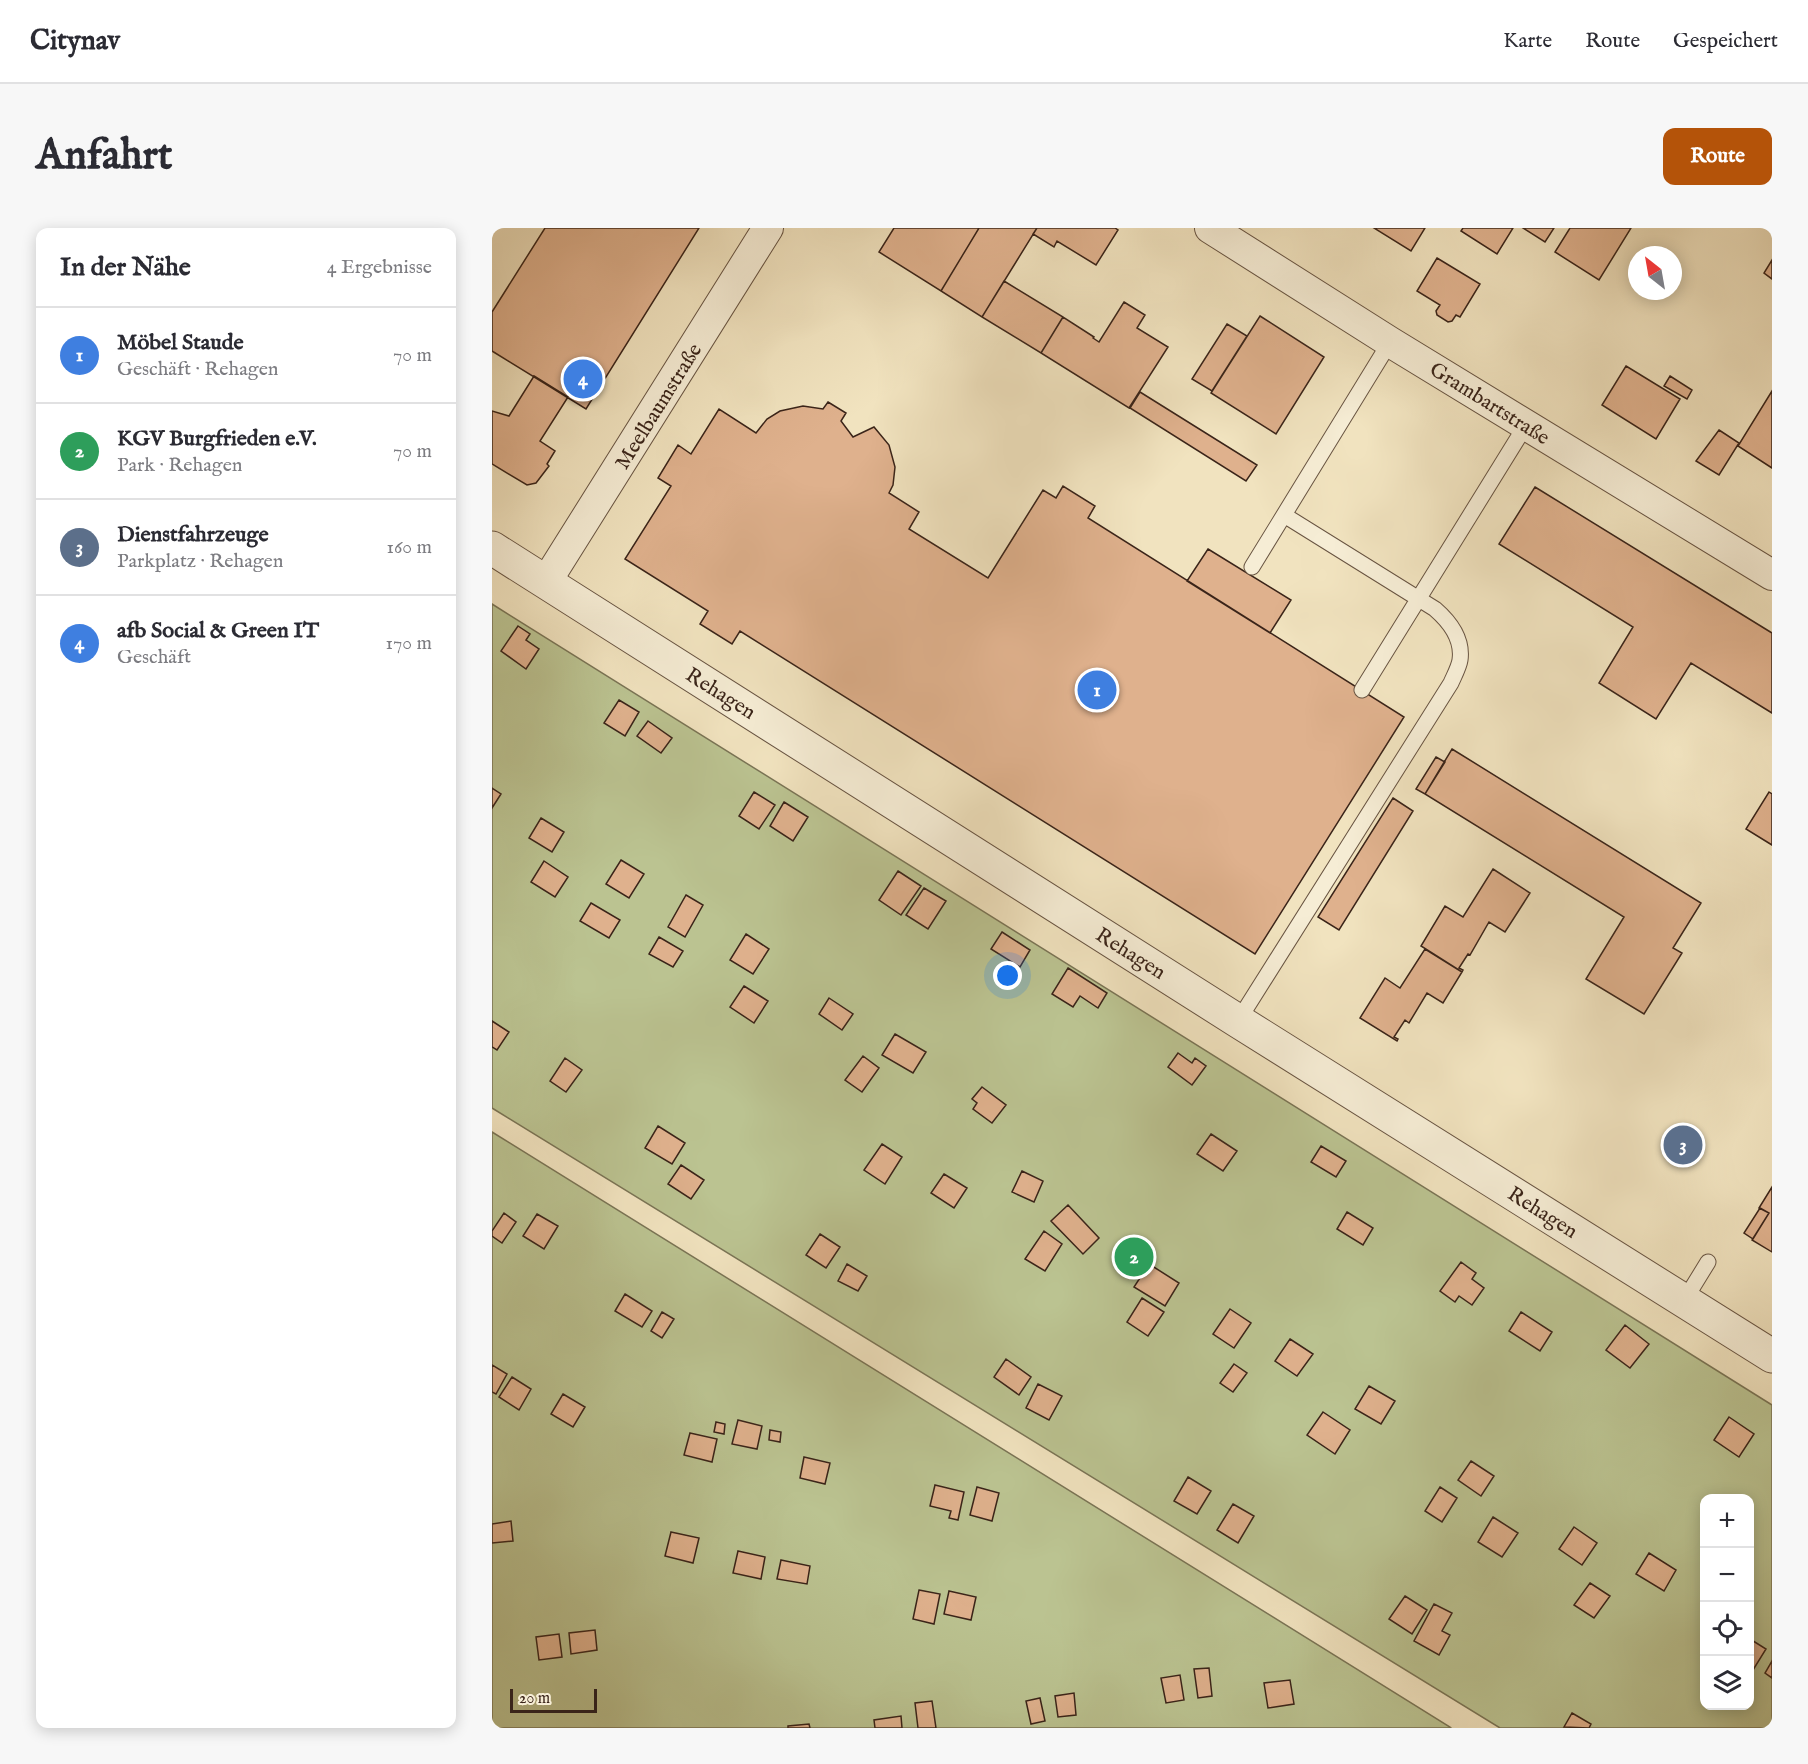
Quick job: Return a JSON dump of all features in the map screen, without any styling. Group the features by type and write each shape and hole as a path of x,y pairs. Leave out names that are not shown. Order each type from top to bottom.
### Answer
{"street":[{"name":"Meelbaumstraße","path":"546,582 768,228"},
{"name":"Grambartstraße","path":"1210,228 1390,342 1772,575"},
{"name":"Rehagen","path":"492,548 1772,1356"}],"lane":[{"path":"1252,567 1390,342"},
{"path":"1362,690 1526,425"},
{"path":"1238,1021 1451,683 1460,660 1458,636 1447,619 1284,515"},
{"path":"1684,1301 1708,1262"}],"green space":[{"path":"492,604 1772,1405 1772,1728 1500,1728 492,1108"},
{"path":"492,1132 1450,1727 1451,1728 492,1728"}],"building":[{"path":"545,228 699,228 586,409 492,351 492,312"},
{"path":"894,228 979,228 941,291 879,252"},
{"path":"979,228 1037,228 982,317 941,291"},
{"path":"1037,228 1115,228 1118,230 1096,265 1057,241 1054,247 1033,234"},
{"path":"1374,228 1425,228 1411,251"},
{"path":"1463,228 1513,228 1497,254 1461,231"},
{"path":"1523,228 1554,228 1545,242"},
{"path":"1570,228 1631,228 1599,280 1555,252"},
{"path":"1437,258 1480,284 1460,317 1456,315 1452,321 1448,322 1437,315 1436,311 1440,305 1417,291"},
{"path":"1772,260 1772,279 1764,273"},
{"path":"1004,281 1063,317 1041,353 982,317"},
{"path":"1124,302 1145,315 1137,328 1168,347 1129,408 1041,353 1063,317 1099,342"},
{"path":"1260,316 1324,357 1276,434 1211,393"},
{"path":"1227,324 1247,336 1212,391 1192,379"},
{"path":"1626,366 1680,399 1656,439 1602,405"},
{"path":"534,376 568,397 540,441 555,451 547,464 549,466 536,483 527,485 492,464 492,411 509,416"},
{"path":"1670,376 1692,390 1687,399 1664,386"},
{"path":"1772,391 1772,468 1738,446"},
{"path":"1140,392 1257,465 1246,481 1130,408"},
{"path":"828,402 846,413 841,421 853,437 874,427 889,445 895,467 893,485 889,493 919,512 909,529 988,578 1043,490 1056,498 1063,486 1095,506 1088,518 1404,717 1255,954 740,631 732,644 700,624 708,611 625,559 671,486 658,478 678,445 691,454 719,409 756,433 767,419 780,411 803,406 823,409"},
{"path":"1719,430 1739,443 1719,475 1696,461"},
{"path":"1535,487 1772,633 1772,713 1691,663 1656,719 1599,683 1633,627 1499,544"},
{"path":"1208,549 1291,600 1270,633 1187,581"},
{"path":"518,626 530,634 526,640 539,649 526,669 501,651"},
{"path":"619,700 639,712 625,736 604,723"},
{"path":"648,721 672,738 661,753 637,736"},
{"path":"1452,749 1701,903 1673,948 1682,953 1644,1014 1586,979 1624,917 1425,794"},
{"path":"1436,757 1445,762 1425,794 1416,789"},
{"path":"492,788 501,794 492,808"},
{"path":"754,792 775,805 759,829 739,816"},
{"path":"1769,792 1772,794 1772,845 1746,829"},
{"path":"1393,798 1413,811 1339,930 1318,917"},
{"path":"784,802 808,817 793,841 770,826"},
{"path":"541,818 564,832 552,852 529,838"},
{"path":"621,860 644,874 629,898 606,884"},
{"path":"544,861 568,877 555,897 531,882"},
{"path":"1493,869 1530,893 1505,932 1489,922 1470,955 1468,954 1459,968 1463,970 1462,972 1421,946 1445,906 1463,917"},
{"path":"898,871 921,886 901,915 879,900"},
{"path":"924,888 946,901 928,929 906,915"},
{"path":"686,895 703,905 685,937 668,927"},
{"path":"591,903 620,920 609,938 580,921"},
{"path":"1002,932 1030,950 1020,967 991,949"},
{"path":"746,934 769,949 753,974 730,960"},
{"path":"659,937 683,951 673,967 649,954"},
{"path":"1425,949 1462,972 1443,1003 1427,993 1409,1023 1405,1020 1394,1037 1398,1039 1397,1041 1360,1018 1385,978 1400,988"},
{"path":"1068,968 1107,993 1098,1008 1080,996 1073,1007 1052,994"},
{"path":"744,986 768,1001 754,1023 730,1007"},
{"path":"829,998 853,1014 842,1030 819,1014"},
{"path":"492,1021 509,1032 497,1050 492,1047"},
{"path":"895,1034 926,1052 913,1073 882,1055"},
{"path":"1178,1053 1192,1063 1195,1058 1206,1066 1192,1085 1168,1067"},
{"path":"863,1056 879,1068 862,1092 845,1080"},
{"path":"565,1058 582,1070 566,1092 550,1081"},
{"path":"982,1087 1006,1105 992,1123 973,1109 977,1103 972,1099"},
{"path":"658,1126 685,1143 672,1164 645,1148"},
{"path":"1211,1134 1237,1151 1223,1171 1197,1154"},
{"path":"882,1144 902,1157 885,1184 864,1170"},
{"path":"1321,1146 1346,1161 1336,1177 1311,1162"},
{"path":"681,1165 704,1180 691,1199 668,1184"},
{"path":"1022,1171 1043,1181 1034,1202 1012,1192"},
{"path":"944,1174 967,1188 954,1208 931,1193"},
{"path":"1772,1187 1772,1252 1752,1240 1769,1213 1759,1208"},
{"path":"1068,1205 1099,1238 1083,1254 1051,1221"},
{"path":"1760,1208 1769,1213 1753,1239 1744,1233"},
{"path":"1347,1212 1373,1228 1363,1245 1337,1229"},
{"path":"504,1213 516,1222 502,1243 492,1236 492,1231"},
{"path":"537,1214 558,1226 544,1249 523,1236"},
{"path":"1044,1231 1062,1244 1045,1271 1025,1259"},
{"path":"820,1234 840,1247 826,1268 806,1255"},
{"path":"1461,1262 1476,1273 1472,1279 1484,1288 1472,1305 1459,1296 1455,1302 1440,1291"},
{"path":"847,1264 867,1276 858,1291 838,1281"},
{"path":"1149,1264 1179,1283 1165,1306 1134,1287"},
{"path":"625,1294 652,1311 642,1327 615,1311"},
{"path":"1142,1298 1164,1312 1148,1336 1127,1322"},
{"path":"1230,1309 1251,1323 1234,1348 1213,1334"},
{"path":"662,1312 674,1319 662,1338 651,1331"},
{"path":"1521,1312 1552,1332 1540,1351 1509,1331"},
{"path":"1625,1325 1649,1344 1630,1368 1606,1350"},
{"path":"1290,1339 1313,1354 1297,1376 1275,1361"},
{"path":"1006,1359 1031,1377 1019,1395 994,1377"},
{"path":"1234,1364 1247,1373 1233,1392 1220,1383"},
{"path":"492,1365 507,1374 496,1394 492,1392"},
{"path":"512,1377 531,1389 519,1410 499,1397"},
{"path":"1038,1384 1062,1396 1049,1420 1026,1408"},
{"path":"1369,1386 1395,1401 1381,1424 1355,1409"},
{"path":"563,1394 585,1407 573,1427 551,1414"},
{"path":"1323,1412 1350,1430 1335,1454 1307,1435"},
{"path":"1729,1417 1754,1434 1739,1457 1714,1440"},
{"path":"738,1420 762,1426 757,1449 732,1444"},
{"path":"716,1422 725,1424 724,1434 714,1432"},
{"path":"770,1430 781,1432 780,1442 769,1440"},
{"path":"690,1433 717,1439 712,1462 684,1455"},
{"path":"804,1457 830,1463 825,1484 800,1478"},
{"path":"1471,1461 1494,1476 1481,1496 1458,1480"},
{"path":"1188,1477 1211,1491 1197,1514 1174,1501"},
{"path":"935,1485 964,1492 958,1520 949,1518 951,1511 930,1506"},
{"path":"977,1487 999,1493 992,1521 970,1515"},
{"path":"1440,1487 1457,1498 1442,1522 1425,1511"},
{"path":"1233,1504 1254,1516 1238,1543 1217,1530"},
{"path":"1493,1517 1518,1533 1502,1557 1478,1542"},
{"path":"511,1521 513,1541 492,1543 492,1524"},
{"path":"1574,1527 1597,1543 1582,1565 1559,1549"},
{"path":"671,1532 699,1538 693,1563 665,1556"},
{"path":"738,1551 765,1557 761,1579 733,1573"},
{"path":"1649,1553 1676,1570 1664,1591 1636,1574"},
{"path":"781,1560 810,1566 807,1584 777,1579"},
{"path":"1590,1583 1610,1596 1594,1618 1574,1605"},
{"path":"919,1590 940,1594 934,1624 913,1619"},
{"path":"949,1591 976,1597 971,1620 944,1614"},
{"path":"1405,1596 1427,1610 1412,1634 1389,1619"},
{"path":"1434,1604 1452,1613 1442,1631 1450,1635 1439,1655 1414,1641"},
{"path":"595,1630 597,1650 571,1654 569,1633"},
{"path":"559,1634 562,1657 539,1660 536,1637"},
{"path":"1754,1642 1766,1649 1754,1668"},
{"path":"1772,1661 1772,1678 1765,1673"},
{"path":"1209,1668 1212,1696 1198,1698 1194,1669"},
{"path":"1180,1675 1184,1700 1166,1703 1161,1678"},
{"path":"1290,1680 1294,1704 1268,1708 1264,1683"},
{"path":"1074,1693 1076,1715 1058,1717 1055,1696"},
{"path":"1040,1698 1045,1721 1031,1724 1026,1701"},
{"path":"932,1701 936,1728 918,1728 915,1703"},
{"path":"1572,1713 1591,1724 1589,1728 1564,1727"},
{"path":"901,1716 902,1728 875,1728 874,1720"},
{"path":"809,1724 810,1728 788,1728 788,1726"}],"place":[{"name":"afb Social & Green IT","path":"583,379"},
{"name":"Möbel Staude","path":"1097,690"},
{"name":"Dienstfahrzeuge","path":"1683,1145"},
{"name":"KGV Burgfrieden e.V.","path":"1134,1257"}]}
